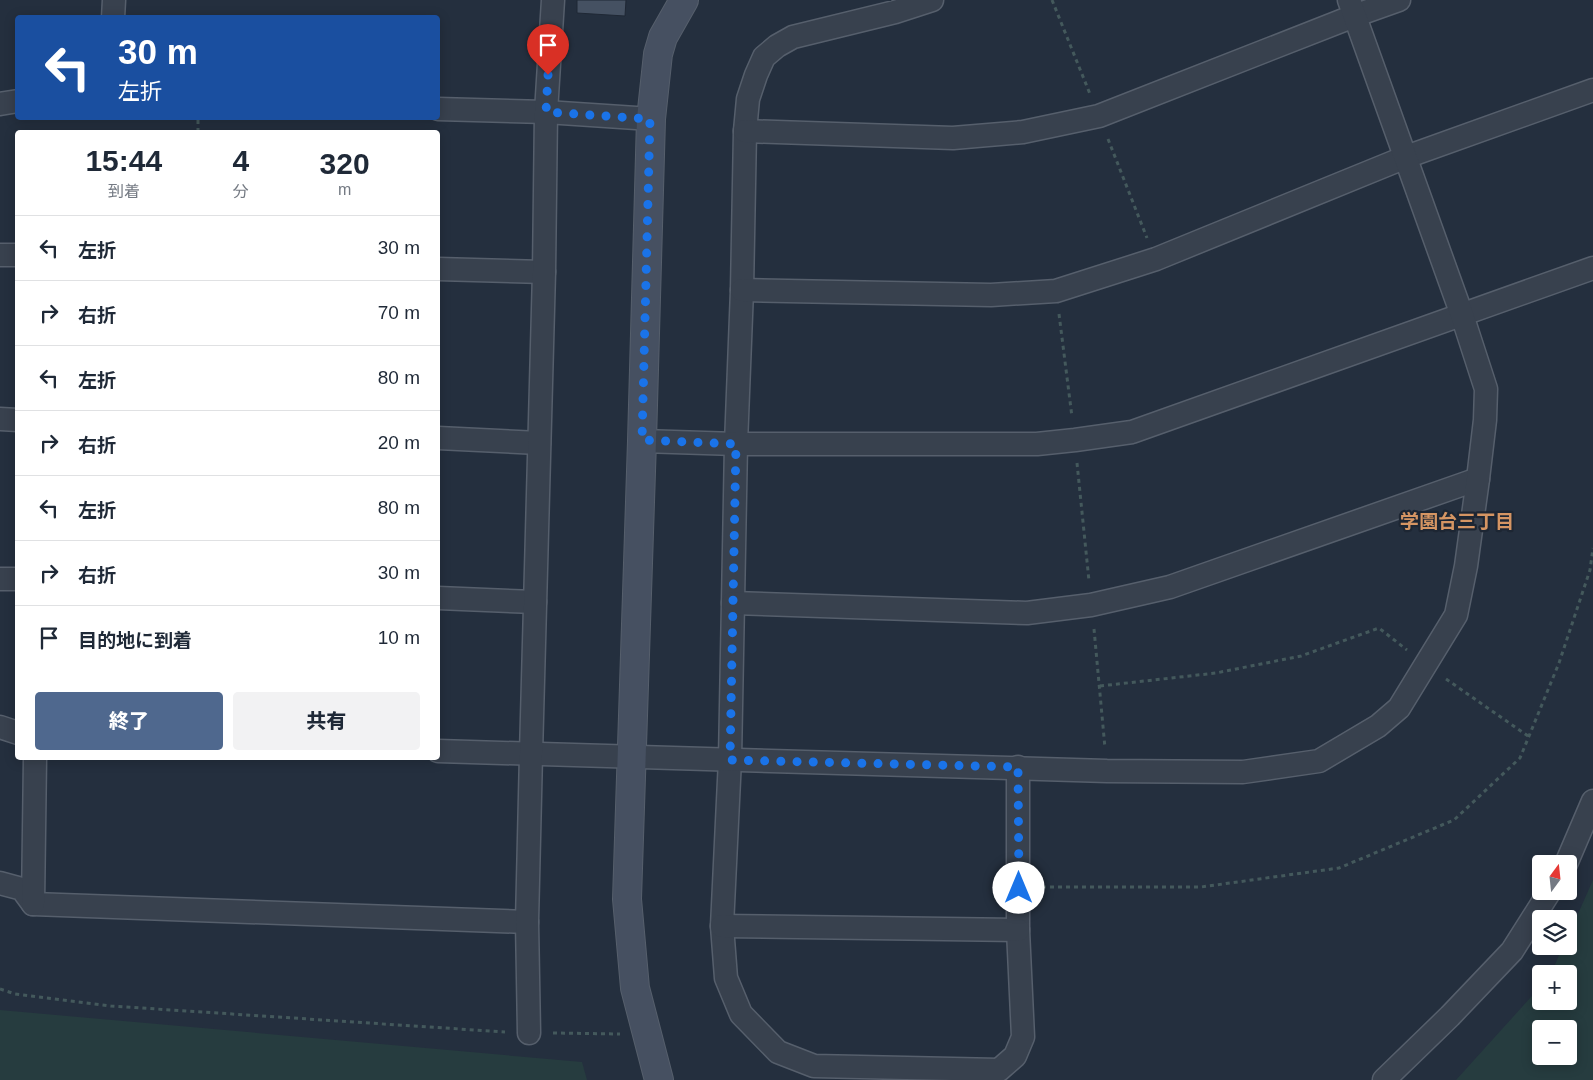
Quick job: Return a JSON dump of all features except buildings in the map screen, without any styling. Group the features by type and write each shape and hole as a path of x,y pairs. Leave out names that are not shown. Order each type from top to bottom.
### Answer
{"street":[{"path":"113,15 114,0"},
{"path":"529,1033 528,922 531,754 544,272 546,112 552,0"},
{"path":"659,1080 635,988 628,899 650,119 658,54 663,37 684,0"},
{"path":"932,0 895,12 793,37 777,46 764,57 748,99 745,131 742,290 736,444 730,760 722,926 726,978 742,1014 778,1052 814,1066 999,1070 1015,1056 1023,1037 1018,930 1018,767"},
{"path":"745,131 953,138 1023,132 1099,116 1351,8 1399,0"},
{"path":"440,751 1107,771 1243,772 1319,761 1378,726 1399,708 1456,615 1466,566 1478,479 1485,420 1486,389 1406,156 1351,8"},
{"path":"742,290 991,295 1056,291 1156,259 1406,156 1593,90"},
{"path":"0,104 15,102"},
{"path":"440,110 546,112 650,119"},
{"path":"0,255 15,256"},
{"path":"642,440 736,444 1037,444 1132,432 1593,268"},
{"path":"440,269 544,272"},
{"path":"0,419 15,420"},
{"path":"440,438 539,443"},
{"path":"733,603 1027,613 1091,606 1170,587 1478,479"},
{"path":"0,579 15,579"},
{"path":"440,598 535,602"},
{"path":"0,727 15,732"},
{"path":"33,904 35,760"},
{"path":"1570,855 1593,801"},
{"path":"0,883 22,889 33,904"},
{"path":"1384,1080 1450,1016 1512,951 1544,900"},
{"path":"33,904 528,922"},
{"path":"722,926 1018,930"}],"path":[{"path":"1056,291 1075,440 1107,771"},
{"path":"1019,888 1201,887 1339,868 1454,820 1520,758 1559,663 1590,570 1593,548"},
{"path":"1100,686 1216,673 1300,656 1380,628 1426,665 1528,736"},
{"path":"0,989 16,994 111,1006 529,1033 646,1034"}],"green space":[{"path":"1593,880 1593,1080 1456,1080 1532,996 1532,1010 1577,1010 1577,965 1555,965 1559,955 1577,955 1577,916"},
{"path":"0,1010 582,1062 587,1080 0,1080"}],"district":[{"name":"学園台三丁目","path":"1457,521"}],"route":[{"path":"548,75 546,112 650,119 642,440 736,444 730,760 1018,767 1019,888"}]}
